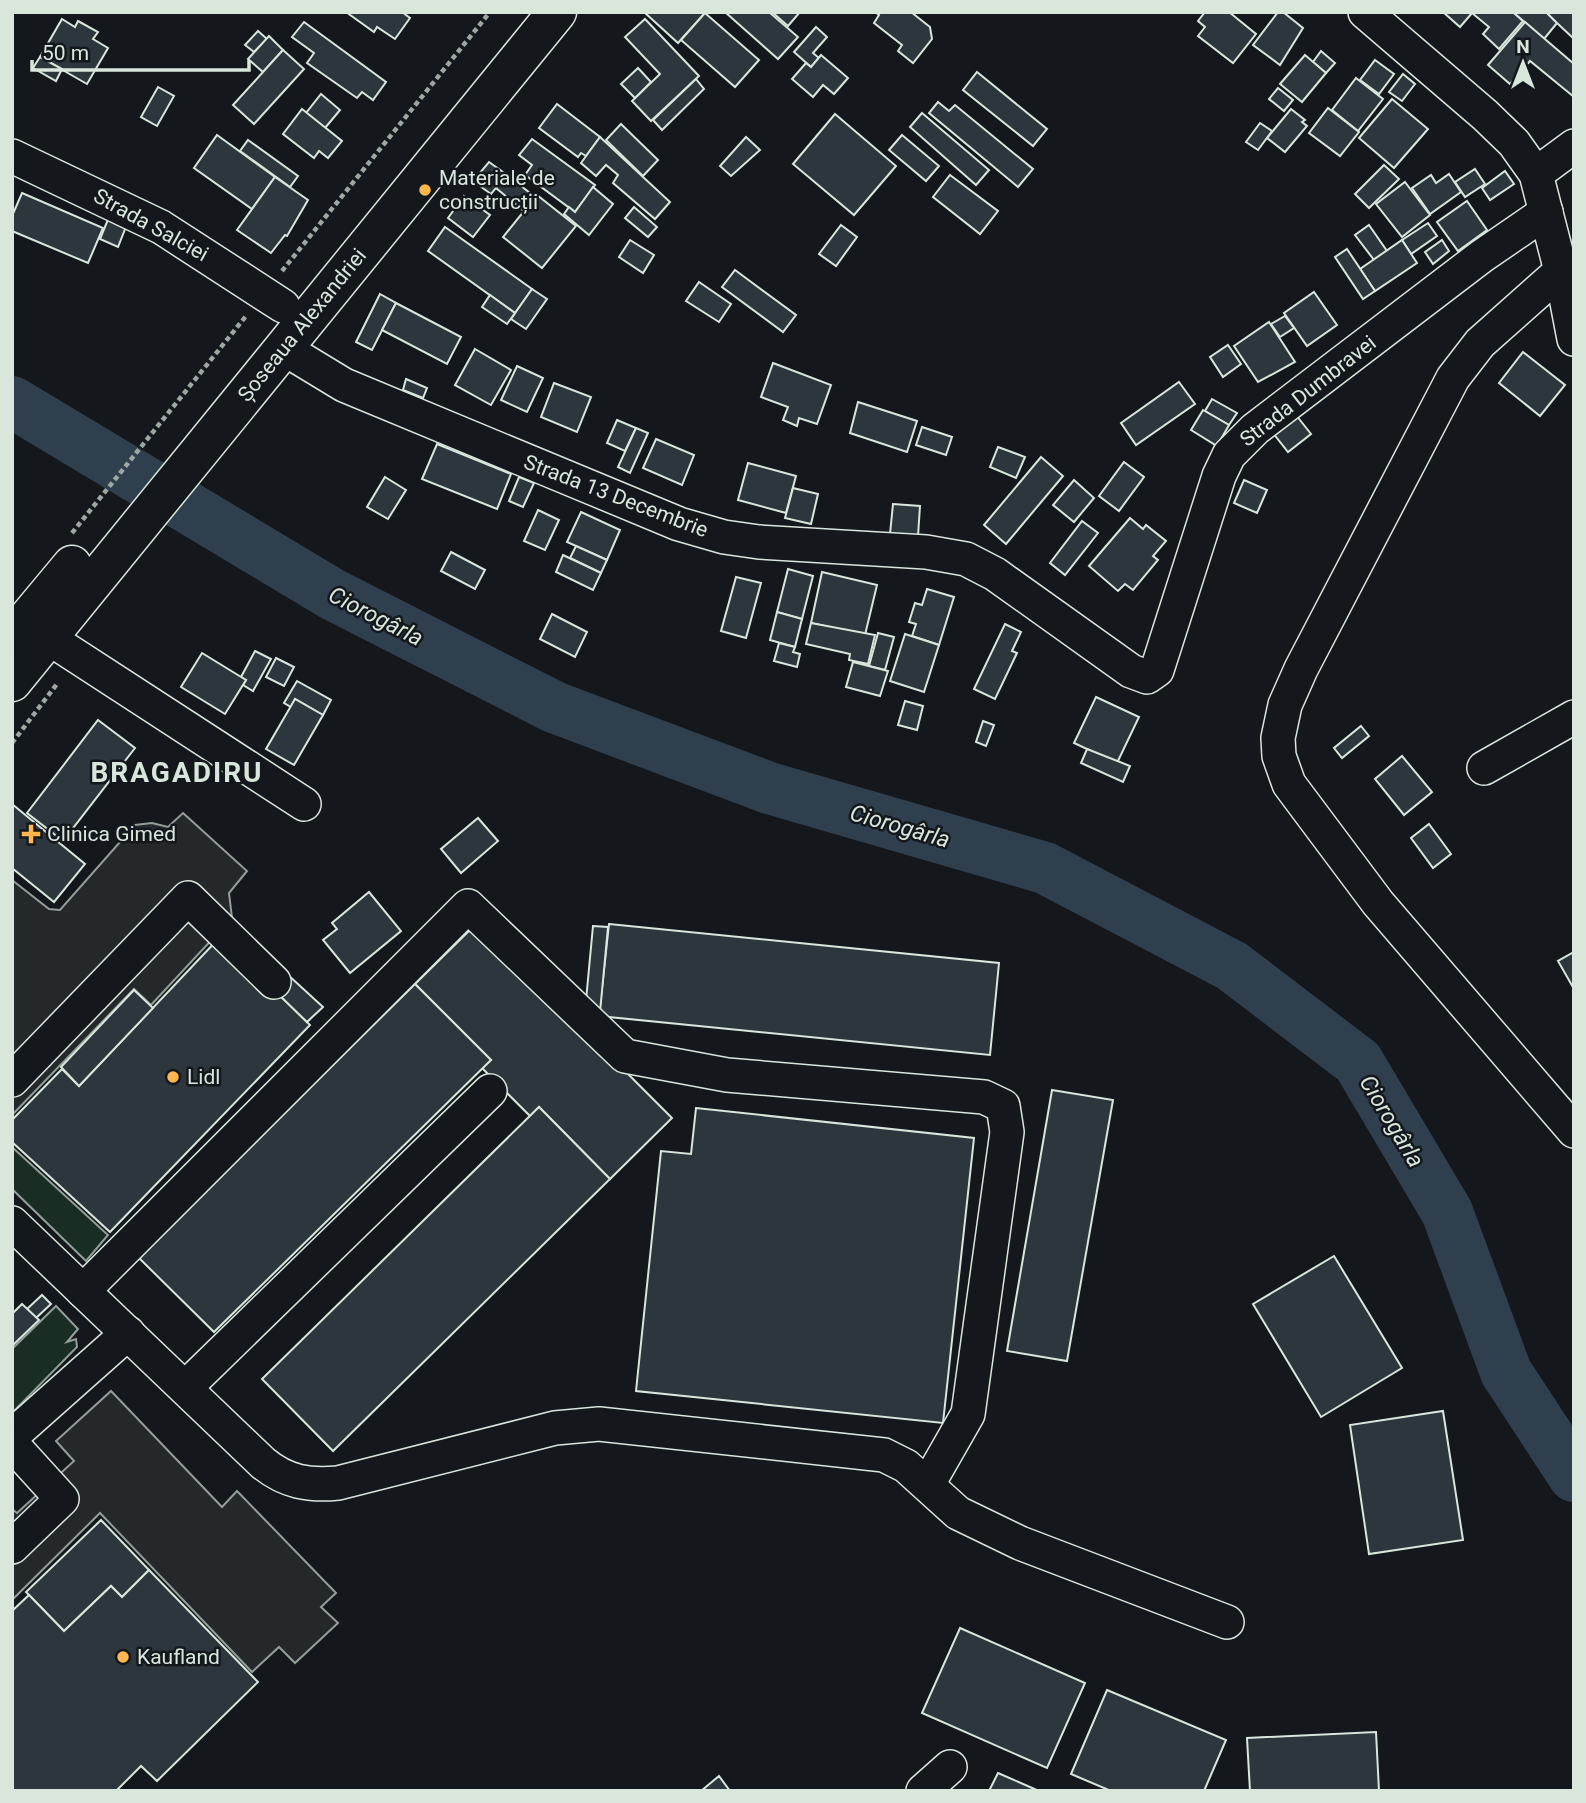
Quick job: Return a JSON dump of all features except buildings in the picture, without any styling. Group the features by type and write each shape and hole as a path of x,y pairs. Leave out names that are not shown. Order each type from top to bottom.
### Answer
{"highway":[{"name":"Șoseaua Alexandriei","path":"12,682 30,637 74,565 235,368 274,300 522,12"},
{"name":"Șoseaua Alexandriei","path":"235,368 283,348 557,12"}],"street":[{"path":"1365,12 1485,115 1514,143 1536,174 1546,212 1568,268 1574,339"},
{"path":"1536,174 1574,146"},
{"name":"Strada Salciei","path":"12,156 161,227 274,300"},
{"name":"Strada Dumbravei","path":"1147,677 1157,670 1219,476 1229,455 1274,414 1482,256 1546,212"},
{"path":"1568,268 1480,343 1453,377 1301,669 1285,705 1278,738 1283,770 1304,809 1378,903 1574,1131"},
{"name":"Strada 13 Decembrie","path":"283,348 344,385 679,524 724,537 758,542 926,552 966,559 995,574 1131,671 1147,677"},
{"path":"30,637 304,804"},
{"path":"1484,768 1574,717"},
{"path":"12,1080 188,898 274,982"},
{"path":"83,1291 468,906 625,1056 727,1074 984,1097 1003,1106 1007,1132 968,1414 928,1484"},
{"path":"185,1388 490,1091"},
{"path":"12,1223 263,1463 278,1475 305,1484 338,1483 555,1428 599,1424 884,1455 906,1466 958,1513 1020,1543 1227,1622"},
{"path":"12,1436 128,1334"},
{"path":"12,1444 62,1499 12,1548"},
{"path":"923,1791 950,1767"}],"path":[{"path":"74,565 235,368 274,300 490,12"}],"green space":[{"path":"12,1147 108,1235 86,1261 12,1189"},
{"path":"56,1306 78,1329 67,1342 76,1339 77,1347 12,1413 12,1349"}],"shaded area":[{"path":"183,813 247,871 229,893 232,918 151,1005 134,989 13,1114 12,880 49,909 60,910 135,825 152,823 168,827"},
{"path":"111,1391 222,1507 237,1491 336,1593 321,1607 338,1623 295,1663 279,1647 252,1672 100,1513 12,1600 12,1509 17,1513 74,1461 56,1441"}],"waterway":[{"name":"Ciorogârla","path":"12,402 332,594 554,707 769,788 1045,868 1232,966 1358,1062 1447,1212 1506,1372 1574,1476"}],"place":[{"name":"Materiale de construcții","path":"425,190"},
{"name":"Clinica Gimed","path":"31,834"},
{"name":"Lidl","path":"173,1077"},
{"name":"Kaufland","path":"123,1657"}],"district":[{"name":"BRAGADIRU","path":"177,772"}]}
